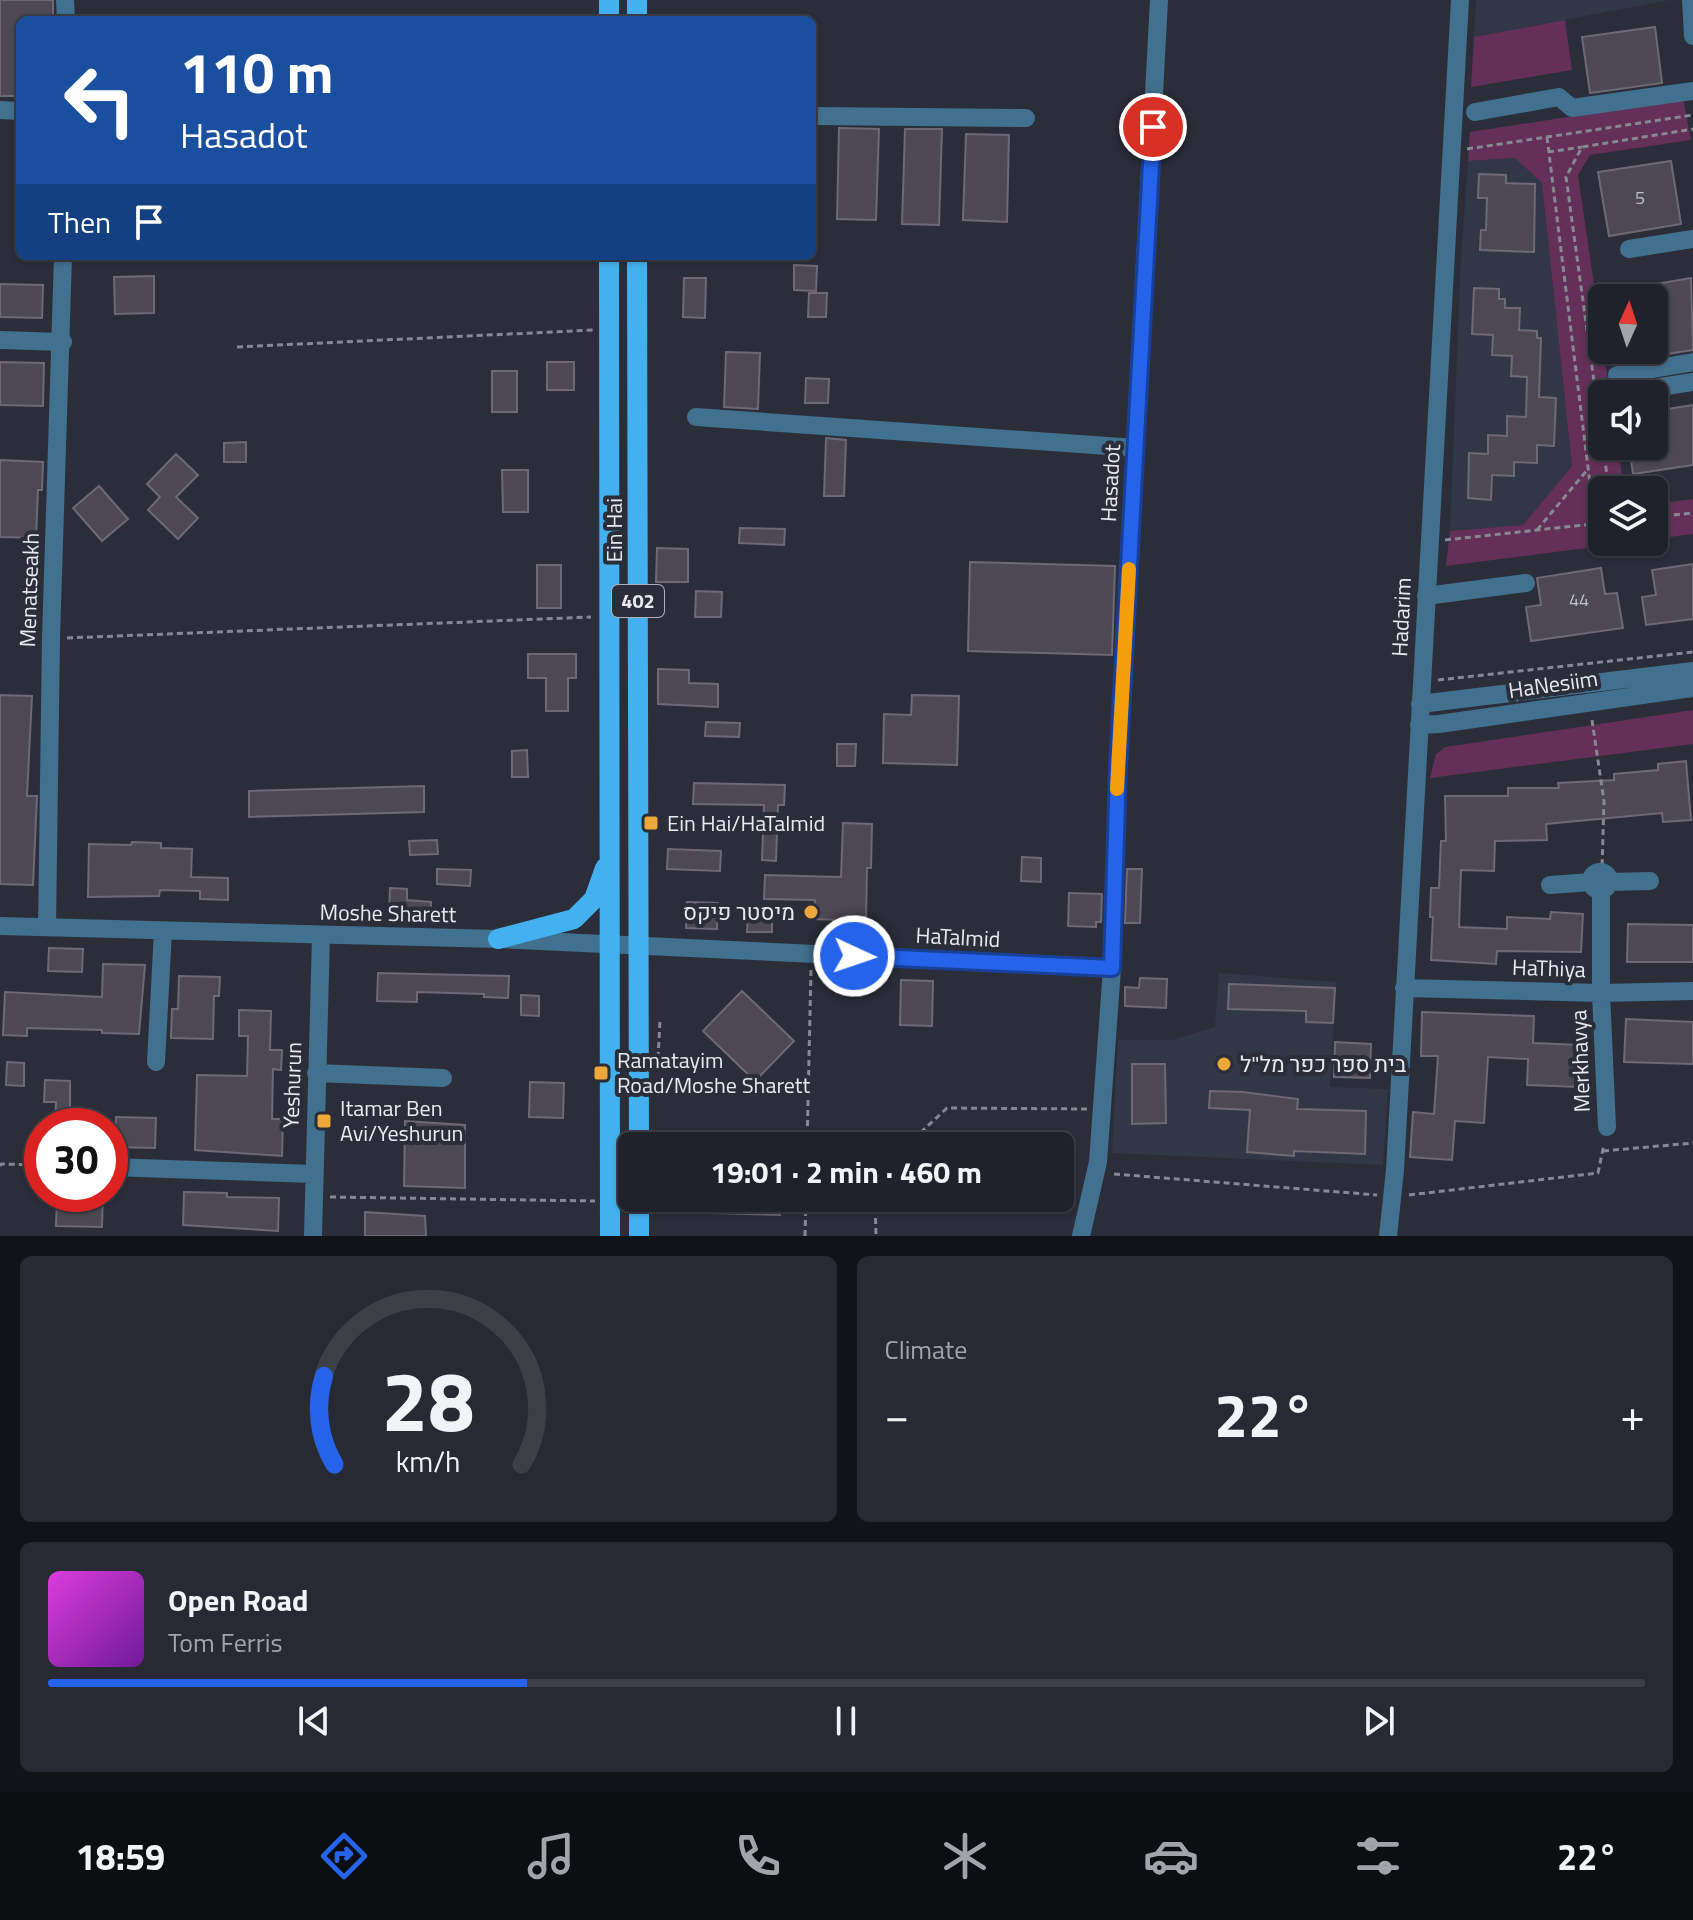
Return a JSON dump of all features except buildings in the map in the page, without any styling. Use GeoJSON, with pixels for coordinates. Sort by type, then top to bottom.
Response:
{"type":"FeatureCollection","features":[{"type":"Feature","properties":{"kind":"main road","name":"Ein Hai"},"geometry":{"type":"LineString","coordinates":[[609,260],[611,946]]}},
{"type":"Feature","properties":{"kind":"main road","name":"Ein Hai"},"geometry":{"type":"LineString","coordinates":[[637,260],[639,947]]}},
{"type":"Feature","properties":{"kind":"main road"},"geometry":{"type":"LineString","coordinates":[[498,939],[574,919],[594,899],[610,853]]}},
{"type":"Feature","properties":{"kind":"main road","name":"402"},"geometry":{"type":"LineString","coordinates":[[610,1236],[611,946]]}},
{"type":"Feature","properties":{"kind":"main road","name":"402"},"geometry":{"type":"LineString","coordinates":[[639,947],[639,1132]]}},
{"type":"Feature","properties":{"kind":"main road"},"geometry":{"type":"LineString","coordinates":[[639,1212],[639,1236]]}},
{"type":"Feature","properties":{"kind":"street","name":"Hasadot"},"geometry":{"type":"LineString","coordinates":[[1081,1236],[1098,1162],[1112,968],[1118,767],[1159,0]]}},
{"type":"Feature","properties":{"kind":"street","name":"Hadarim"},"geometry":{"type":"LineString","coordinates":[[1388,1236],[1393,1196],[1460,0]]}},
{"type":"Feature","properties":{"kind":"street"},"geometry":{"type":"LineString","coordinates":[[1691,0],[1693,36]]}},
{"type":"Feature","properties":{"kind":"street"},"geometry":{"type":"LineString","coordinates":[[1475,112],[1559,97],[1572,108],[1693,91]]}},
{"type":"Feature","properties":{"kind":"street"},"geometry":{"type":"LineString","coordinates":[[816,116],[1026,118]]}},
{"type":"Feature","properties":{"kind":"street"},"geometry":{"type":"LineString","coordinates":[[1629,249],[1693,239]]}},
{"type":"Feature","properties":{"kind":"street","name":"Menatseakh"},"geometry":{"type":"LineString","coordinates":[[47,927],[51,638],[63,342],[63,260]]}},
{"type":"Feature","properties":{"kind":"street"},"geometry":{"type":"LineString","coordinates":[[0,340],[63,342]]}},
{"type":"Feature","properties":{"kind":"street"},"geometry":{"type":"LineString","coordinates":[[1632,380],[1693,362]]}},
{"type":"Feature","properties":{"kind":"street"},"geometry":{"type":"LineString","coordinates":[[1668,383],[1693,382]]}},
{"type":"Feature","properties":{"kind":"street"},"geometry":{"type":"LineString","coordinates":[[696,417],[1136,448]]}},
{"type":"Feature","properties":{"kind":"street"},"geometry":{"type":"LineString","coordinates":[[1426,596],[1526,583]]}},
{"type":"Feature","properties":{"kind":"street","name":"HaNesiim"},"geometry":{"type":"LineString","coordinates":[[1420,704],[1693,671]]}},
{"type":"Feature","properties":{"kind":"street","name":"HaNesiim"},"geometry":{"type":"LineString","coordinates":[[1419,725],[1693,688]]}},
{"type":"Feature","properties":{"kind":"street"},"geometry":{"type":"LineString","coordinates":[[1550,885],[1650,881]]}},
{"type":"Feature","properties":{"kind":"street","name":"Merkhavya"},"geometry":{"type":"LineString","coordinates":[[1601,882],[1601,993],[1607,1127]]}},
{"type":"Feature","properties":{"kind":"street","name":"Moshe Sharett"},"geometry":{"type":"LineString","coordinates":[[0,926],[498,939],[611,946]]}},
{"type":"Feature","properties":{"kind":"street"},"geometry":{"type":"LineString","coordinates":[[156,1062],[163,931]]}},
{"type":"Feature","properties":{"kind":"street","name":"Yeshurun"},"geometry":{"type":"LineString","coordinates":[[313,1236],[321,936]]}},
{"type":"Feature","properties":{"kind":"street","name":"HaTalmid"},"geometry":{"type":"LineString","coordinates":[[611,946],[1112,968]]}},
{"type":"Feature","properties":{"kind":"street","name":"HaThiya"},"geometry":{"type":"LineString","coordinates":[[1404,988],[1601,993],[1693,991]]}},
{"type":"Feature","properties":{"kind":"street"},"geometry":{"type":"LineString","coordinates":[[316,1073],[443,1078]]}},
{"type":"Feature","properties":{"kind":"street"},"geometry":{"type":"LineString","coordinates":[[128,1168],[313,1174]]}},
{"type":"Feature","properties":{"kind":"path"},"geometry":{"type":"LineString","coordinates":[[1451,151],[1693,115]]}},
{"type":"Feature","properties":{"kind":"path"},"geometry":{"type":"LineString","coordinates":[[1548,152],[1693,129]]}},
{"type":"Feature","properties":{"kind":"path"},"geometry":{"type":"LineString","coordinates":[[1547,137],[1589,476]]}},
{"type":"Feature","properties":{"kind":"path"},"geometry":{"type":"LineString","coordinates":[[1582,147],[1566,177],[1594,380]]}},
{"type":"Feature","properties":{"kind":"path"},"geometry":{"type":"LineString","coordinates":[[237,347],[609,329]]}},
{"type":"Feature","properties":{"kind":"path"},"geometry":{"type":"LineString","coordinates":[[1537,530],[1588,469]]}},
{"type":"Feature","properties":{"kind":"path"},"geometry":{"type":"LineString","coordinates":[[1668,516],[1693,513]]}},
{"type":"Feature","properties":{"kind":"path"},"geometry":{"type":"LineString","coordinates":[[1429,542],[1588,525]]}},
{"type":"Feature","properties":{"kind":"path"},"geometry":{"type":"LineString","coordinates":[[51,638],[610,616]]}},
{"type":"Feature","properties":{"kind":"path"},"geometry":{"type":"LineString","coordinates":[[1421,682],[1693,652]]}},
{"type":"Feature","properties":{"kind":"path"},"geometry":{"type":"LineString","coordinates":[[1592,720],[1604,801],[1601,882]]}},
{"type":"Feature","properties":{"kind":"path"},"geometry":{"type":"LineString","coordinates":[[807,1132],[812,954]]}},
{"type":"Feature","properties":{"kind":"path"},"geometry":{"type":"LineString","coordinates":[[921,1132],[947,1108],[1101,1110]]}},
{"type":"Feature","properties":{"kind":"path"},"geometry":{"type":"LineString","coordinates":[[1094,1173],[1393,1196],[1598,1173],[1607,1127]]}},
{"type":"Feature","properties":{"kind":"path"},"geometry":{"type":"LineString","coordinates":[[1603,1151],[1693,1143]]}},
{"type":"Feature","properties":{"kind":"path"},"geometry":{"type":"LineString","coordinates":[[0,1166],[24,1165]]}},
{"type":"Feature","properties":{"kind":"path"},"geometry":{"type":"LineString","coordinates":[[313,1196],[610,1201]]}},
{"type":"Feature","properties":{"kind":"path"},"geometry":{"type":"LineString","coordinates":[[805,1236],[806,1212]]}},
{"type":"Feature","properties":{"kind":"path"},"geometry":{"type":"LineString","coordinates":[[875,1212],[876,1236]]}},
{"type":"Feature","properties":{"kind":"shaded area"},"geometry":{"type":"Polygon","coordinates":[[[1476,0],[1670,0],[1474,37],[1476,0]]]}},
{"type":"Feature","properties":{"kind":"shaded area"},"geometry":{"type":"Polygon","coordinates":[[[1565,20],[1572,70],[1471,87],[1474,37],[1565,20]]]}},
{"type":"Feature","properties":{"kind":"shaded area"},"geometry":{"type":"Polygon","coordinates":[[[1683,99],[1691,140],[1590,155],[1578,175],[1594,284],[1588,284],[1588,364],[1606,364],[1608,380],[1588,380],[1588,460],[1620,460],[1622,476],[1588,476],[1588,548],[1446,566],[1450,531],[1523,525],[1572,466],[1542,183],[1515,158],[1468,161],[1470,132],[1683,99]]]}},
{"type":"Feature","properties":{"kind":"shaded area"},"geometry":{"type":"Polygon","coordinates":[[[1515,158],[1542,182],[1572,466],[1524,525],[1450,531],[1468,161],[1515,158]]]}},
{"type":"Feature","properties":{"kind":"shaded area"},"geometry":{"type":"Polygon","coordinates":[[[1693,499],[1693,534],[1668,537],[1668,502],[1693,499]]]}},
{"type":"Feature","properties":{"kind":"shaded area"},"geometry":{"type":"Polygon","coordinates":[[[1693,710],[1693,744],[1430,778],[1436,754],[1445,747],[1693,710]]]}},
{"type":"Feature","properties":{"kind":"shaded area","name":"בית ספר כפר מל\"ל"},"geometry":{"type":"Polygon","coordinates":[[[1219,973],[1336,982],[1330,1087],[1388,1089],[1383,1165],[1112,1153],[1118,1040],[1173,1040],[1215,1027],[1219,973]]]}},
{"type":"Feature","properties":{"kind":"slow traffic"},"geometry":{"type":"LineString","coordinates":[[1117,789],[1129,569]]}},
{"type":"Feature","properties":{"kind":"place","name":"Ein Hai/HaTalmid"},"geometry":{"type":"Point","coordinates":[651,823]}},
{"type":"Feature","properties":{"kind":"place","name":"מיסטר פיקס"},"geometry":{"type":"Point","coordinates":[811,912]}},
{"type":"Feature","properties":{"kind":"place","name":"בית ספר כפר מל\"ל"},"geometry":{"type":"Point","coordinates":[1224,1064]}},
{"type":"Feature","properties":{"kind":"place","name":"Ramatayim Road/Moshe Sharett"},"geometry":{"type":"Point","coordinates":[601,1073]}},
{"type":"Feature","properties":{"kind":"place","name":"Itamar Ben Avi/Yeshurun"},"geometry":{"type":"Point","coordinates":[324,1121]}},
{"type":"Feature","properties":{"kind":"route"},"geometry":{"type":"LineString","coordinates":[[854,956],[1112,968],[1118,767],[1153,127]]}}]}
